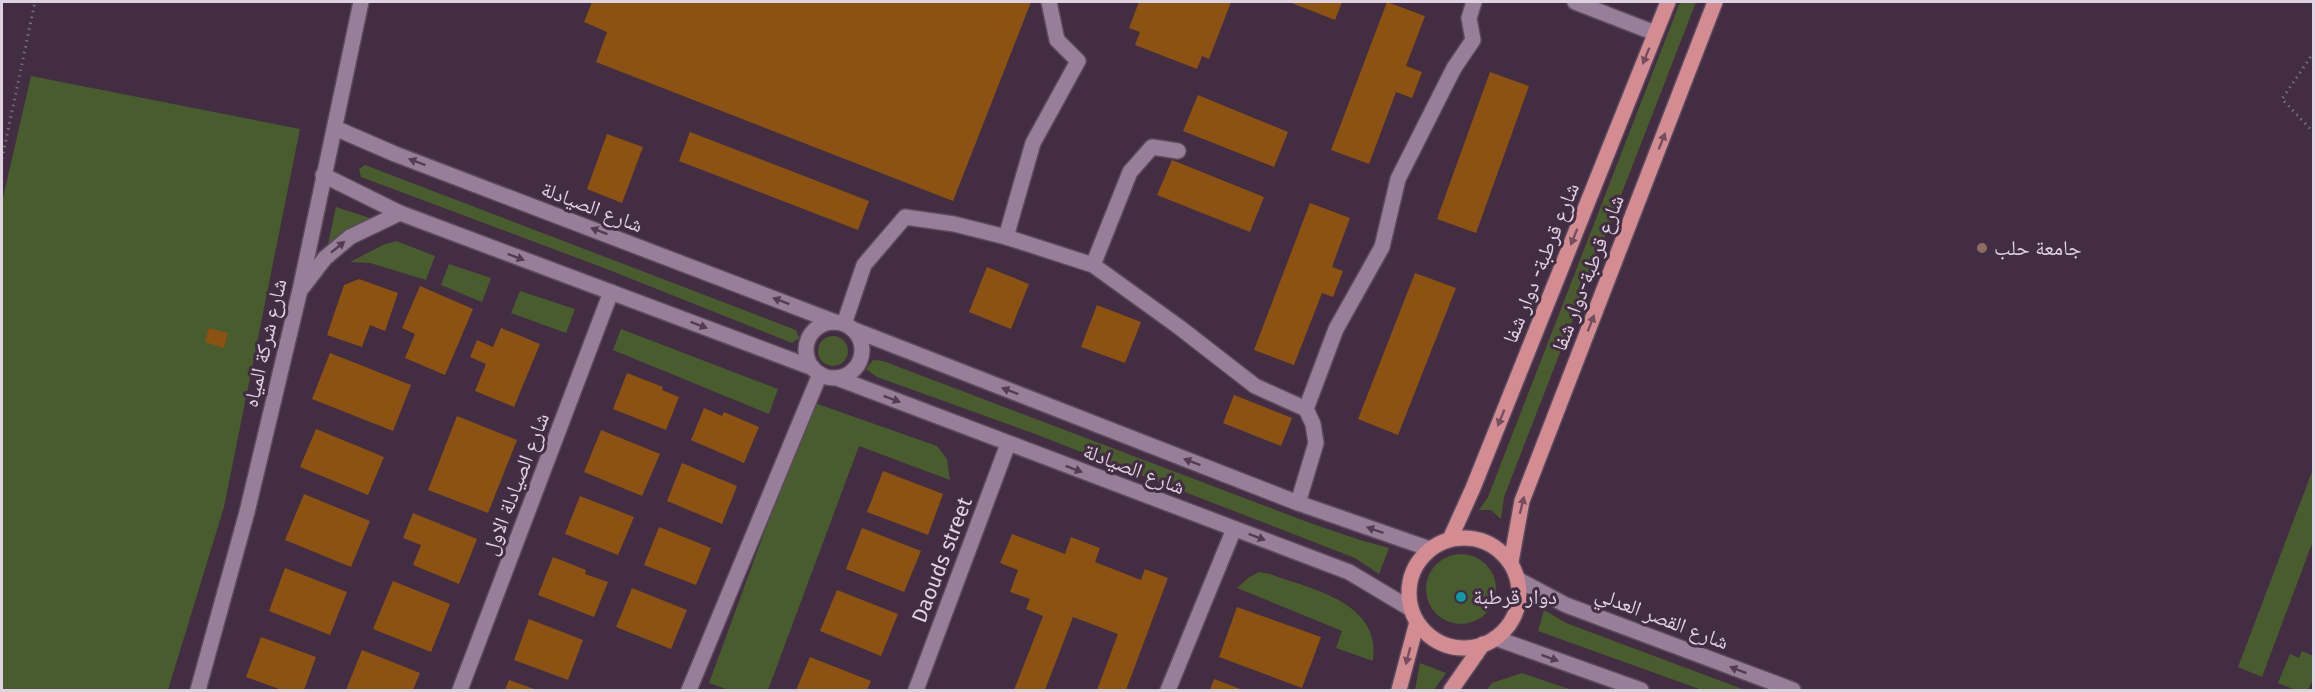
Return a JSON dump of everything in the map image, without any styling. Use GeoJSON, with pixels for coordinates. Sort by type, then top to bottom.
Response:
{"type":"FeatureCollection","features":[{"type":"Feature","properties":{"kind":"main road","name":"شارع قرطبة- دوار شفا"},"geometry":{"type":"LineString","coordinates":[[1450,539],[1473,488],[1668,2]]}},
{"type":"Feature","properties":{"kind":"main road","name":"شارع قرطبة-دوار شفا"},"geometry":{"type":"LineString","coordinates":[[1511,562],[1522,501],[1716,2]]}},
{"type":"Feature","properties":{"kind":"main road"},"geometry":{"type":"LineString","coordinates":[[1399,690],[1414,616],[1409,587],[1415,566],[1430,549],[1450,539],[1467,537],[1484,540],[1499,549],[1511,562],[1519,580],[1520,597],[1516,613],[1508,627],[1489,641],[1451,690]]}},
{"type":"Feature","properties":{"kind":"main road"},"geometry":{"type":"LineString","coordinates":[[1414,616],[1429,636],[1446,645],[1465,648],[1489,641]]}},
{"type":"Feature","properties":{"kind":"street","name":"شارع شركة المياه"},"geometry":{"type":"LineString","coordinates":[[198,690],[247,512],[300,290],[361,2]]}},
{"type":"Feature","properties":{"kind":"street"},"geometry":{"type":"LineString","coordinates":[[1006,237],[1033,142],[1078,61],[1057,40],[1049,2]]}},
{"type":"Feature","properties":{"kind":"street"},"geometry":{"type":"LineString","coordinates":[[1306,409],[1336,328],[1382,247],[1398,179],[1454,68],[1473,40],[1469,18],[1474,2]]}},
{"type":"Feature","properties":{"kind":"street"},"geometry":{"type":"LineString","coordinates":[[1575,2],[1655,33]]}},
{"type":"Feature","properties":{"kind":"street","name":"شارع الصيادلة"},"geometry":{"type":"LineString","coordinates":[[335,128],[395,154],[844,325],[1298,503],[1430,549]]}},
{"type":"Feature","properties":{"kind":"street"},"geometry":{"type":"LineString","coordinates":[[1093,265],[1130,172],[1152,147],[1178,151]]}},
{"type":"Feature","properties":{"kind":"street"},"geometry":{"type":"LineString","coordinates":[[323,175],[400,213],[816,371],[837,378],[846,375],[859,363],[862,345],[844,325],[826,323],[811,334],[806,351],[816,371],[689,690]]}},
{"type":"Feature","properties":{"kind":"street"},"geometry":{"type":"LineString","coordinates":[[300,290],[325,258],[350,237],[400,213]]}},
{"type":"Feature","properties":{"kind":"street"},"geometry":{"type":"LineString","coordinates":[[844,325],[864,265],[905,217],[954,224],[1006,237],[1093,265],[1255,386],[1306,409],[1313,424],[1316,443],[1298,503]]}},
{"type":"Feature","properties":{"kind":"street","name":"شارع الصيادلة الاول"},"geometry":{"type":"LineString","coordinates":[[460,690],[611,292]]}},
{"type":"Feature","properties":{"kind":"street","name":"شارع الصيادلة"},"geometry":{"type":"LineString","coordinates":[[837,378],[1349,572],[1414,616]]}},
{"type":"Feature","properties":{"kind":"street","name":"Daouds street"},"geometry":{"type":"LineString","coordinates":[[916,690],[1008,444]]}},
{"type":"Feature","properties":{"kind":"street"},"geometry":{"type":"LineString","coordinates":[[1168,690],[1234,529]]}},
{"type":"Feature","properties":{"kind":"street","name":"شارع القصر العدلي"},"geometry":{"type":"LineString","coordinates":[[1519,580],[1566,605],[1793,690]]}},
{"type":"Feature","properties":{"kind":"street"},"geometry":{"type":"LineString","coordinates":[[1489,641],[1641,690]]}},
{"type":"Feature","properties":{"kind":"path"},"geometry":{"type":"LineString","coordinates":[[2,159],[35,2]]}},
{"type":"Feature","properties":{"kind":"path"},"geometry":{"type":"LineString","coordinates":[[2313,52],[2282,99],[2313,133]]}},
{"type":"Feature","properties":{"kind":"green space"},"geometry":{"type":"Polygon","coordinates":[[[1680,2],[1696,2],[1504,497],[1501,519],[1491,510],[1479,510],[1488,497],[1680,2]]]}},
{"type":"Feature","properties":{"kind":"green space"},"geometry":{"type":"Polygon","coordinates":[[[31,76],[300,129],[224,507],[168,690],[2,690],[2,202],[31,76]]]}},
{"type":"Feature","properties":{"kind":"green space"},"geometry":{"type":"Polygon","coordinates":[[[365,165],[796,330],[799,338],[792,343],[604,268],[361,177],[359,169],[365,165]]]}},
{"type":"Feature","properties":{"kind":"green space"},"geometry":{"type":"Polygon","coordinates":[[[336,207],[370,218],[328,244],[336,207]]]}},
{"type":"Feature","properties":{"kind":"green space"},"geometry":{"type":"Polygon","coordinates":[[[396,241],[435,256],[426,280],[370,263],[350,262],[383,245],[396,241]]]}},
{"type":"Feature","properties":{"kind":"green space"},"geometry":{"type":"Polygon","coordinates":[[[449,264],[491,278],[482,302],[441,285],[449,264]]]}},
{"type":"Feature","properties":{"kind":"green space"},"geometry":{"type":"Polygon","coordinates":[[[520,291],[575,309],[566,333],[511,313],[520,291]]]}},
{"type":"Feature","properties":{"kind":"green space"},"geometry":{"type":"Polygon","coordinates":[[[621,329],[778,389],[769,414],[613,350],[621,329]]]}},
{"type":"Feature","properties":{"kind":"green space"},"geometry":{"type":"Polygon","coordinates":[[[833,336],[839,337],[847,345],[847,357],[839,365],[833,366],[827,365],[819,357],[818,351],[819,345],[827,337],[833,336]]]}},
{"type":"Feature","properties":{"kind":"green space"},"geometry":{"type":"Polygon","coordinates":[[[873,360],[883,361],[1310,523],[1389,548],[1379,574],[1355,558],[1035,434],[877,377],[866,369],[873,360]]]}},
{"type":"Feature","properties":{"kind":"green space"},"geometry":{"type":"Polygon","coordinates":[[[812,402],[937,446],[947,459],[950,480],[859,446],[768,690],[729,690],[709,683],[812,402]]]}},
{"type":"Feature","properties":{"kind":"green space"},"geometry":{"type":"Polygon","coordinates":[[[2313,469],[2313,541],[2262,677],[2238,667],[2313,469]]]}},
{"type":"Feature","properties":{"kind":"green space"},"geometry":{"type":"Polygon","coordinates":[[[1454,554],[1468,554],[1481,560],[1490,569],[1496,582],[1494,602],[1486,614],[1468,624],[1454,624],[1441,618],[1432,609],[1426,596],[1426,582],[1432,569],[1441,560],[1454,554]]]}},
{"type":"Feature","properties":{"kind":"green space"},"geometry":{"type":"Polygon","coordinates":[[[1259,572],[1316,590],[1347,605],[1359,615],[1368,628],[1373,643],[1373,661],[1336,648],[1342,631],[1237,588],[1259,572]]]}},
{"type":"Feature","properties":{"kind":"green space"},"geometry":{"type":"Polygon","coordinates":[[[1544,610],[1566,623],[1745,690],[1702,690],[1538,631],[1544,610]]]}},
{"type":"Feature","properties":{"kind":"green space"},"geometry":{"type":"Polygon","coordinates":[[[2302,651],[2313,656],[2313,680],[2308,690],[2295,690],[2278,683],[2290,654],[2299,658],[2302,651]]]}},
{"type":"Feature","properties":{"kind":"green space"},"geometry":{"type":"Polygon","coordinates":[[[1420,663],[1446,673],[1434,690],[1415,690],[1420,663]]]}},
{"type":"Feature","properties":{"kind":"green space"},"geometry":{"type":"Polygon","coordinates":[[[1522,673],[1572,690],[1486,690],[1492,683],[1522,673]]]}},
{"type":"Feature","properties":{"kind":"building"},"geometry":{"type":"Polygon","coordinates":[[[592,2],[1031,2],[953,201],[596,62],[607,32],[584,22],[592,2]]]}},
{"type":"Feature","properties":{"kind":"building"},"geometry":{"type":"Polygon","coordinates":[[[1139,2],[1231,2],[1209,59],[1202,56],[1197,69],[1135,45],[1140,32],[1129,28],[1139,2]]]}},
{"type":"Feature","properties":{"kind":"building"},"geometry":{"type":"Polygon","coordinates":[[[1289,2],[1342,2],[1335,20],[1289,2]]]}},
{"type":"Feature","properties":{"kind":"building"},"geometry":{"type":"Polygon","coordinates":[[[1387,2],[1425,16],[1406,66],[1422,72],[1412,98],[1396,92],[1369,164],[1331,150],[1387,2]]]}},
{"type":"Feature","properties":{"kind":"building"},"geometry":{"type":"Polygon","coordinates":[[[1490,72],[1529,86],[1476,233],[1437,219],[1490,72]]]}},
{"type":"Feature","properties":{"kind":"building"},"geometry":{"type":"Polygon","coordinates":[[[1198,95],[1288,132],[1274,167],[1183,131],[1198,95]]]}},
{"type":"Feature","properties":{"kind":"building"},"geometry":{"type":"Polygon","coordinates":[[[690,132],[869,201],[858,230],[679,161],[690,132]]]}},
{"type":"Feature","properties":{"kind":"building"},"geometry":{"type":"Polygon","coordinates":[[[607,134],[643,147],[622,203],[587,189],[607,134]]]}},
{"type":"Feature","properties":{"kind":"building"},"geometry":{"type":"Polygon","coordinates":[[[1172,160],[1264,197],[1250,232],[1157,195],[1172,160]]]}},
{"type":"Feature","properties":{"kind":"building"},"geometry":{"type":"Polygon","coordinates":[[[1310,203],[1350,218],[1332,267],[1343,271],[1333,297],[1322,293],[1294,365],[1254,350],[1310,203]]]}},
{"type":"Feature","properties":{"kind":"building"},"geometry":{"type":"Polygon","coordinates":[[[987,267],[1029,284],[1011,329],[969,312],[987,267]]]}},
{"type":"Feature","properties":{"kind":"building"},"geometry":{"type":"Polygon","coordinates":[[[1415,273],[1456,288],[1398,435],[1358,419],[1415,273]]]}},
{"type":"Feature","properties":{"kind":"building"},"geometry":{"type":"Polygon","coordinates":[[[359,279],[398,293],[385,331],[370,325],[362,347],[327,335],[344,285],[359,279]]]}},
{"type":"Feature","properties":{"kind":"building"},"geometry":{"type":"Polygon","coordinates":[[[420,286],[473,309],[445,375],[405,358],[415,334],[402,328],[420,286]]]}},
{"type":"Feature","properties":{"kind":"building"},"geometry":{"type":"Polygon","coordinates":[[[1097,305],[1141,322],[1125,363],[1081,347],[1097,305]]]}},
{"type":"Feature","properties":{"kind":"building"},"geometry":{"type":"Polygon","coordinates":[[[209,328],[228,333],[224,348],[205,342],[209,328]]]}},
{"type":"Feature","properties":{"kind":"building"},"geometry":{"type":"Polygon","coordinates":[[[501,328],[540,344],[514,407],[475,391],[486,364],[470,357],[477,340],[493,347],[501,328]]]}},
{"type":"Feature","properties":{"kind":"building"},"geometry":{"type":"Polygon","coordinates":[[[330,353],[411,385],[393,431],[312,399],[330,353]]]}},
{"type":"Feature","properties":{"kind":"building"},"geometry":{"type":"Polygon","coordinates":[[[627,373],[663,387],[662,390],[679,397],[666,430],[613,409],[627,373]]]}},
{"type":"Feature","properties":{"kind":"building"},"geometry":{"type":"Polygon","coordinates":[[[1234,395],[1292,418],[1281,446],[1223,423],[1234,395]]]}},
{"type":"Feature","properties":{"kind":"building"},"geometry":{"type":"Polygon","coordinates":[[[704,408],[722,416],[724,412],[759,427],[744,463],[691,440],[704,408]]]}},
{"type":"Feature","properties":{"kind":"building"},"geometry":{"type":"Polygon","coordinates":[[[457,416],[517,440],[488,513],[428,490],[457,416]]]}},
{"type":"Feature","properties":{"kind":"building"},"geometry":{"type":"Polygon","coordinates":[[[316,429],[384,457],[368,495],[300,467],[316,429]]]}},
{"type":"Feature","properties":{"kind":"building"},"geometry":{"type":"Polygon","coordinates":[[[601,430],[660,454],[642,496],[584,472],[601,430]]]}},
{"type":"Feature","properties":{"kind":"building"},"geometry":{"type":"Polygon","coordinates":[[[682,463],[737,486],[722,524],[667,501],[682,463]]]}},
{"type":"Feature","properties":{"kind":"building"},"geometry":{"type":"Polygon","coordinates":[[[883,471],[943,494],[928,535],[867,512],[883,471]]]}},
{"type":"Feature","properties":{"kind":"building"},"geometry":{"type":"Polygon","coordinates":[[[304,494],[370,521],[351,567],[285,540],[304,494]]]}},
{"type":"Feature","properties":{"kind":"building"},"geometry":{"type":"Polygon","coordinates":[[[580,496],[634,517],[618,555],[565,534],[580,496]]]}},
{"type":"Feature","properties":{"kind":"building"},"geometry":{"type":"Polygon","coordinates":[[[413,513],[477,539],[459,584],[413,565],[421,545],[403,538],[413,513]]]}},
{"type":"Feature","properties":{"kind":"building"},"geometry":{"type":"Polygon","coordinates":[[[659,527],[711,548],[696,585],[644,565],[659,527]]]}},
{"type":"Feature","properties":{"kind":"building"},"geometry":{"type":"Polygon","coordinates":[[[862,528],[921,551],[904,592],[846,569],[862,528]]]}},
{"type":"Feature","properties":{"kind":"building"},"geometry":{"type":"Polygon","coordinates":[[[1012,534],[1065,554],[1071,537],[1100,548],[1095,562],[1141,580],[1145,569],[1168,578],[1126,690],[1097,690],[1118,634],[1073,617],[1045,690],[1014,690],[1043,616],[1026,609],[1030,599],[1010,592],[1018,570],[1000,563],[1012,534]]]}},
{"type":"Feature","properties":{"kind":"building"},"geometry":{"type":"Polygon","coordinates":[[[553,557],[586,570],[585,574],[608,582],[594,617],[538,595],[553,557]]]}},
{"type":"Feature","properties":{"kind":"building"},"geometry":{"type":"Polygon","coordinates":[[[285,568],[347,592],[330,635],[269,611],[285,568]]]}},
{"type":"Feature","properties":{"kind":"building"},"geometry":{"type":"Polygon","coordinates":[[[393,581],[450,604],[431,652],[373,629],[393,581]]]}},
{"type":"Feature","properties":{"kind":"building"},"geometry":{"type":"Polygon","coordinates":[[[632,588],[687,610],[671,649],[616,627],[632,588]]]}},
{"type":"Feature","properties":{"kind":"building"},"geometry":{"type":"Polygon","coordinates":[[[837,590],[898,614],[881,656],[820,631],[837,590]]]}},
{"type":"Feature","properties":{"kind":"building"},"geometry":{"type":"Polygon","coordinates":[[[1237,607],[1321,637],[1302,688],[1219,657],[1237,607]]]}},
{"type":"Feature","properties":{"kind":"building"},"geometry":{"type":"Polygon","coordinates":[[[529,619],[583,640],[568,680],[514,660],[529,619]]]}},
{"type":"Feature","properties":{"kind":"building"},"geometry":{"type":"Polygon","coordinates":[[[261,637],[316,657],[304,690],[282,690],[246,677],[261,637]]]}},
{"type":"Feature","properties":{"kind":"building"},"geometry":{"type":"Polygon","coordinates":[[[362,650],[420,673],[413,690],[346,690],[362,650]]]}},
{"type":"Feature","properties":{"kind":"building"},"geometry":{"type":"Polygon","coordinates":[[[810,657],[871,681],[867,690],[796,690],[810,657]]]}},
{"type":"Feature","properties":{"kind":"building"},"geometry":{"type":"Polygon","coordinates":[[[1214,679],[1243,690],[1210,690],[1214,679]]]}},
{"type":"Feature","properties":{"kind":"building"},"geometry":{"type":"Polygon","coordinates":[[[509,680],[537,690],[505,690],[509,680]]]}},
{"type":"Feature","properties":{"kind":"place","name":"جامعة حلب"},"geometry":{"type":"Point","coordinates":[1982,248]}},
{"type":"Feature","properties":{"kind":"place","name":"دوار قرطبة"},"geometry":{"type":"Point","coordinates":[1461,597]}}]}
